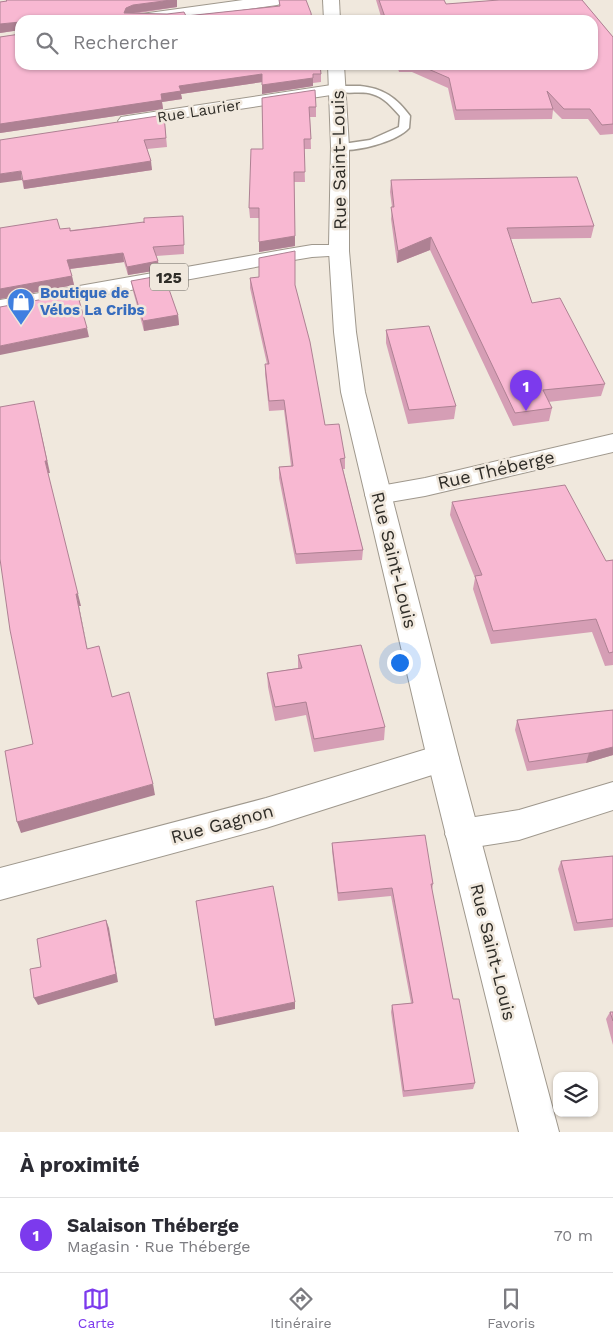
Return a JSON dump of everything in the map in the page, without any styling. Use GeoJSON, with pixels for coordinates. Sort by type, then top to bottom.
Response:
{"type":"FeatureCollection","features":[{"type":"Feature","properties":{"kind":"main road"},"geometry":{"type":"LineString","coordinates":[[170,15],[277,0]]}},
{"type":"Feature","properties":{"kind":"main road"},"geometry":{"type":"LineString","coordinates":[[331,0],[332,15]]}},
{"type":"Feature","properties":{"kind":"main road","name":"Rue Saint-Louis"},"geometry":{"type":"LineString","coordinates":[[336,70],[340,147],[339,251],[350,371],[378,495],[443,758],[539,1132]]}},
{"type":"Feature","properties":{"kind":"main road","name":"Rue Laurier"},"geometry":{"type":"LineString","coordinates":[[114,124],[338,90]]}},
{"type":"Feature","properties":{"kind":"main road","name":"125"},"geometry":{"type":"LineString","coordinates":[[0,307],[312,251],[339,251]]}},
{"type":"Feature","properties":{"kind":"main road","name":"Rue Théberge"},"geometry":{"type":"LineString","coordinates":[[378,495],[425,487],[613,443]]}},
{"type":"Feature","properties":{"kind":"main road","name":"Rue Gagnon"},"geometry":{"type":"LineString","coordinates":[[0,884],[266,813],[443,758]]}},
{"type":"Feature","properties":{"kind":"main road"},"geometry":{"type":"LineString","coordinates":[[462,834],[520,825],[613,796]]}},
{"type":"Feature","properties":{"kind":"lane"},"geometry":{"type":"LineString","coordinates":[[338,90],[372,89],[394,102],[405,116],[404,128],[385,140],[356,147],[340,147]]}},
{"type":"Feature","properties":{"kind":"building"},"geometry":{"type":"Polygon","coordinates":[[[171,0],[133,5],[126,8],[124,13],[167,14],[184,12],[186,15],[15,15],[15,22],[0,24],[0,2],[171,0]]]}},
{"type":"Feature","properties":{"kind":"building"},"geometry":{"type":"Polygon","coordinates":[[[279,0],[306,0],[311,15],[195,15],[280,6],[279,0]]]}},
{"type":"Feature","properties":{"kind":"building"},"geometry":{"type":"Polygon","coordinates":[[[379,0],[444,0],[446,4],[499,0],[582,0],[595,15],[384,15],[379,0]]]}},
{"type":"Feature","properties":{"kind":"building"},"geometry":{"type":"Polygon","coordinates":[[[598,19],[613,37],[613,124],[602,125],[590,109],[564,109],[547,91],[553,109],[456,110],[449,78],[431,70],[598,70],[598,19]]]}},
{"type":"Feature","properties":{"kind":"building"},"geometry":{"type":"Polygon","coordinates":[[[15,35],[15,70],[321,70],[321,74],[313,74],[313,78],[262,85],[262,74],[179,86],[181,91],[161,94],[162,100],[0,124],[0,37],[15,35]]]}},
{"type":"Feature","properties":{"kind":"building"},"geometry":{"type":"Polygon","coordinates":[[[315,90],[316,107],[309,107],[311,139],[304,139],[305,172],[294,172],[295,236],[259,242],[259,208],[249,208],[251,149],[263,149],[262,98],[315,90]]]}},
{"type":"Feature","properties":{"kind":"building"},"geometry":{"type":"Polygon","coordinates":[[[164,115],[166,138],[144,140],[151,161],[23,181],[21,171],[0,174],[0,140],[164,115]]]}},
{"type":"Feature","properties":{"kind":"building"},"geometry":{"type":"Polygon","coordinates":[[[577,177],[594,226],[507,228],[532,303],[560,298],[605,384],[543,390],[552,408],[515,413],[431,237],[398,251],[391,207],[394,207],[391,180],[577,177]]]}},
{"type":"Feature","properties":{"kind":"building"},"geometry":{"type":"Polygon","coordinates":[[[183,216],[184,245],[153,247],[158,261],[127,267],[123,253],[67,260],[72,276],[0,289],[0,228],[57,219],[60,229],[70,228],[70,231],[144,222],[144,218],[183,216]]]}},
{"type":"Feature","properties":{"kind":"building"},"geometry":{"type":"Polygon","coordinates":[[[295,251],[295,285],[310,342],[325,425],[339,424],[345,458],[340,459],[363,550],[296,554],[279,467],[293,466],[284,400],[269,401],[265,364],[269,364],[250,278],[259,277],[259,258],[295,251]]]}},
{"type":"Feature","properties":{"kind":"building"},"geometry":{"type":"Polygon","coordinates":[[[164,275],[178,315],[143,321],[131,281],[164,275]]]}},
{"type":"Feature","properties":{"kind":"building"},"geometry":{"type":"Polygon","coordinates":[[[77,293],[87,328],[0,346],[0,307],[77,293]]]}},
{"type":"Feature","properties":{"kind":"building"},"geometry":{"type":"Polygon","coordinates":[[[429,326],[456,406],[409,410],[386,330],[429,326]]]}},
{"type":"Feature","properties":{"kind":"building"},"geometry":{"type":"Polygon","coordinates":[[[34,401],[47,461],[45,461],[78,594],[76,594],[87,649],[99,646],[112,697],[129,692],[153,784],[17,822],[5,751],[33,744],[10,630],[0,559],[0,407],[34,401]]]}},
{"type":"Feature","properties":{"kind":"building"},"geometry":{"type":"Polygon","coordinates":[[[565,485],[606,561],[613,560],[613,652],[609,653],[596,619],[493,631],[475,576],[482,575],[452,502],[565,485]]]}},
{"type":"Feature","properties":{"kind":"building"},"geometry":{"type":"Polygon","coordinates":[[[361,645],[385,727],[314,739],[306,702],[275,707],[267,673],[302,668],[298,655],[361,645]]]}},
{"type":"Feature","properties":{"kind":"building"},"geometry":{"type":"Polygon","coordinates":[[[613,710],[613,747],[589,753],[529,762],[517,720],[613,710]]]}},
{"type":"Feature","properties":{"kind":"building"},"geometry":{"type":"Polygon","coordinates":[[[425,835],[433,884],[431,884],[453,999],[459,999],[475,1083],[404,1091],[392,1005],[413,1003],[392,888],[338,893],[332,843],[425,835]]]}},
{"type":"Feature","properties":{"kind":"building"},"geometry":{"type":"Polygon","coordinates":[[[613,856],[613,919],[577,923],[561,861],[613,856]]]}},
{"type":"Feature","properties":{"kind":"building"},"geometry":{"type":"Polygon","coordinates":[[[273,886],[295,1002],[214,1019],[196,901],[273,886]]]}},
{"type":"Feature","properties":{"kind":"building"},"geometry":{"type":"Polygon","coordinates":[[[106,920],[116,974],[34,998],[30,969],[41,967],[37,939],[106,920]]]}},
{"type":"Feature","properties":{"kind":"place","name":"Boutique de Vélos La Cribs"},"geometry":{"type":"Point","coordinates":[21,326]}},
{"type":"Feature","properties":{"kind":"place","name":"Salaison Théberge"},"geometry":{"type":"Point","coordinates":[526,411]}}]}
